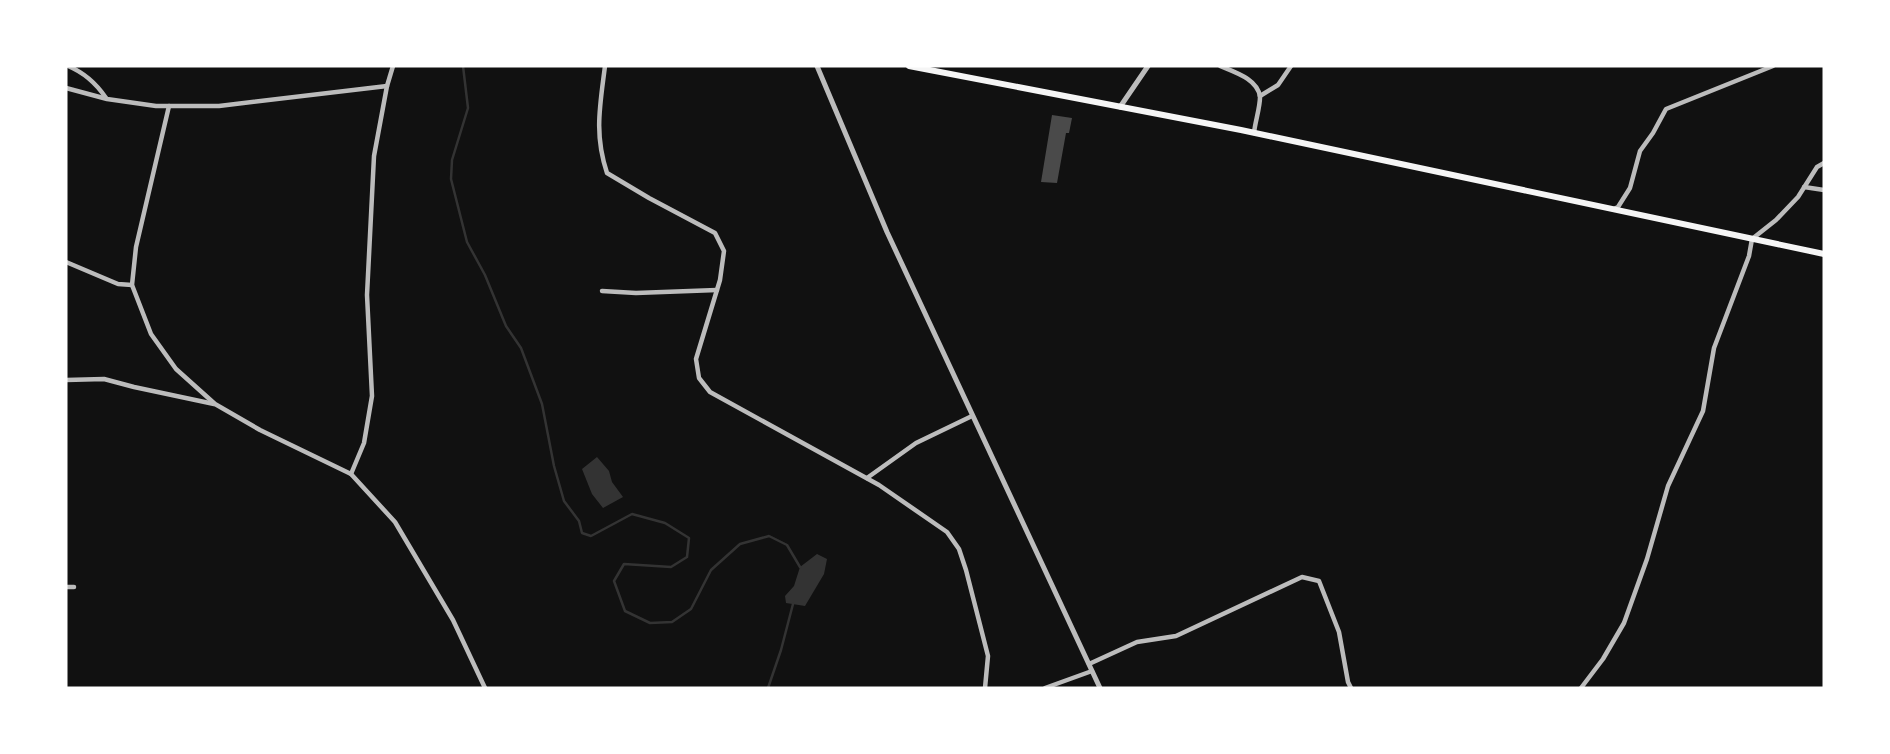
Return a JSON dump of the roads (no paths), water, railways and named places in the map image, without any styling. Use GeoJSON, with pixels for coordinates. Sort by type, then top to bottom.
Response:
{"type":"FeatureCollection","features":[{"type":"Feature","properties":{"kind":"main road"},"geometry":{"type":"LineString","coordinates":[[909,66],[1254,133],[1824,254]]}},
{"type":"Feature","properties":{"kind":"street"},"geometry":{"type":"LineString","coordinates":[[68,66],[82,72],[107,98]]}},
{"type":"Feature","properties":{"kind":"street"},"geometry":{"type":"LineString","coordinates":[[351,474],[364,443],[372,396],[367,295],[373,166],[387,86],[393,66]]}},
{"type":"Feature","properties":{"kind":"street"},"geometry":{"type":"LineString","coordinates":[[606,66],[598,122],[600,154],[607,174],[715,234],[724,252],[720,280],[696,359],[699,378],[710,392],[867,478],[947,532],[959,549],[966,570],[988,656],[985,688]]}},
{"type":"Feature","properties":{"kind":"street"},"geometry":{"type":"LineString","coordinates":[[817,66],[887,232],[1100,688]]}},
{"type":"Feature","properties":{"kind":"street"},"geometry":{"type":"LineString","coordinates":[[1120,107],[1148,66]]}},
{"type":"Feature","properties":{"kind":"street"},"geometry":{"type":"LineString","coordinates":[[1220,66],[1252,82],[1260,96],[1254,133]]}},
{"type":"Feature","properties":{"kind":"street"},"geometry":{"type":"LineString","coordinates":[[1260,96],[1278,85],[1291,66]]}},
{"type":"Feature","properties":{"kind":"street"},"geometry":{"type":"LineString","coordinates":[[1613,210],[1618,207],[1630,188],[1640,151],[1653,133],[1666,109],[1773,66]]}},
{"type":"Feature","properties":{"kind":"street"},"geometry":{"type":"LineString","coordinates":[[66,88],[107,98],[156,106],[219,106],[387,86]]}},
{"type":"Feature","properties":{"kind":"street"},"geometry":{"type":"LineString","coordinates":[[169,106],[136,247],[132,284],[151,334],[176,369],[215,404],[260,430],[351,474],[395,522],[453,620],[485,688]]}},
{"type":"Feature","properties":{"kind":"street"},"geometry":{"type":"LineString","coordinates":[[1582,688],[1603,659],[1624,623],[1647,559],[1668,486],[1703,411],[1714,348],[1749,256],[1752,239],[1798,197],[1817,167],[1824,164]]}},
{"type":"Feature","properties":{"kind":"street"},"geometry":{"type":"LineString","coordinates":[[1804,187],[1824,190]]}},
{"type":"Feature","properties":{"kind":"street"},"geometry":{"type":"LineString","coordinates":[[66,262],[118,284],[132,284]]}},
{"type":"Feature","properties":{"kind":"street"},"geometry":{"type":"LineString","coordinates":[[602,291],[636,293],[717,290]]}},
{"type":"Feature","properties":{"kind":"street"},"geometry":{"type":"LineString","coordinates":[[66,380],[104,378],[134,387],[215,404]]}},
{"type":"Feature","properties":{"kind":"street"},"geometry":{"type":"LineString","coordinates":[[867,478],[916,444],[972,416]]}},
{"type":"Feature","properties":{"kind":"street"},"geometry":{"type":"LineString","coordinates":[[1089,664],[1137,642],[1176,636],[1302,577],[1319,580],[1339,632],[1348,682],[1351,688]]}},
{"type":"Feature","properties":{"kind":"street"},"geometry":{"type":"LineString","coordinates":[[66,587],[74,588]]}},
{"type":"Feature","properties":{"kind":"street"},"geometry":{"type":"LineString","coordinates":[[1045,688],[1092,671]]}},
{"type":"Feature","properties":{"kind":"waterway"},"geometry":{"type":"LineString","coordinates":[[463,66],[468,108],[452,160],[451,179],[467,242],[485,275],[506,326],[521,348],[542,404],[554,466],[564,501],[579,521],[582,533],[591,536],[632,514],[665,523],[689,538],[687,557],[671,567],[624,564],[614,581],[625,611],[650,623],[672,622],[691,609],[711,570],[740,544],[769,536],[787,545],[800,567]]}},
{"type":"Feature","properties":{"kind":"waterway"},"geometry":{"type":"LineString","coordinates":[[768,688],[781,650],[793,604]]}}]}
